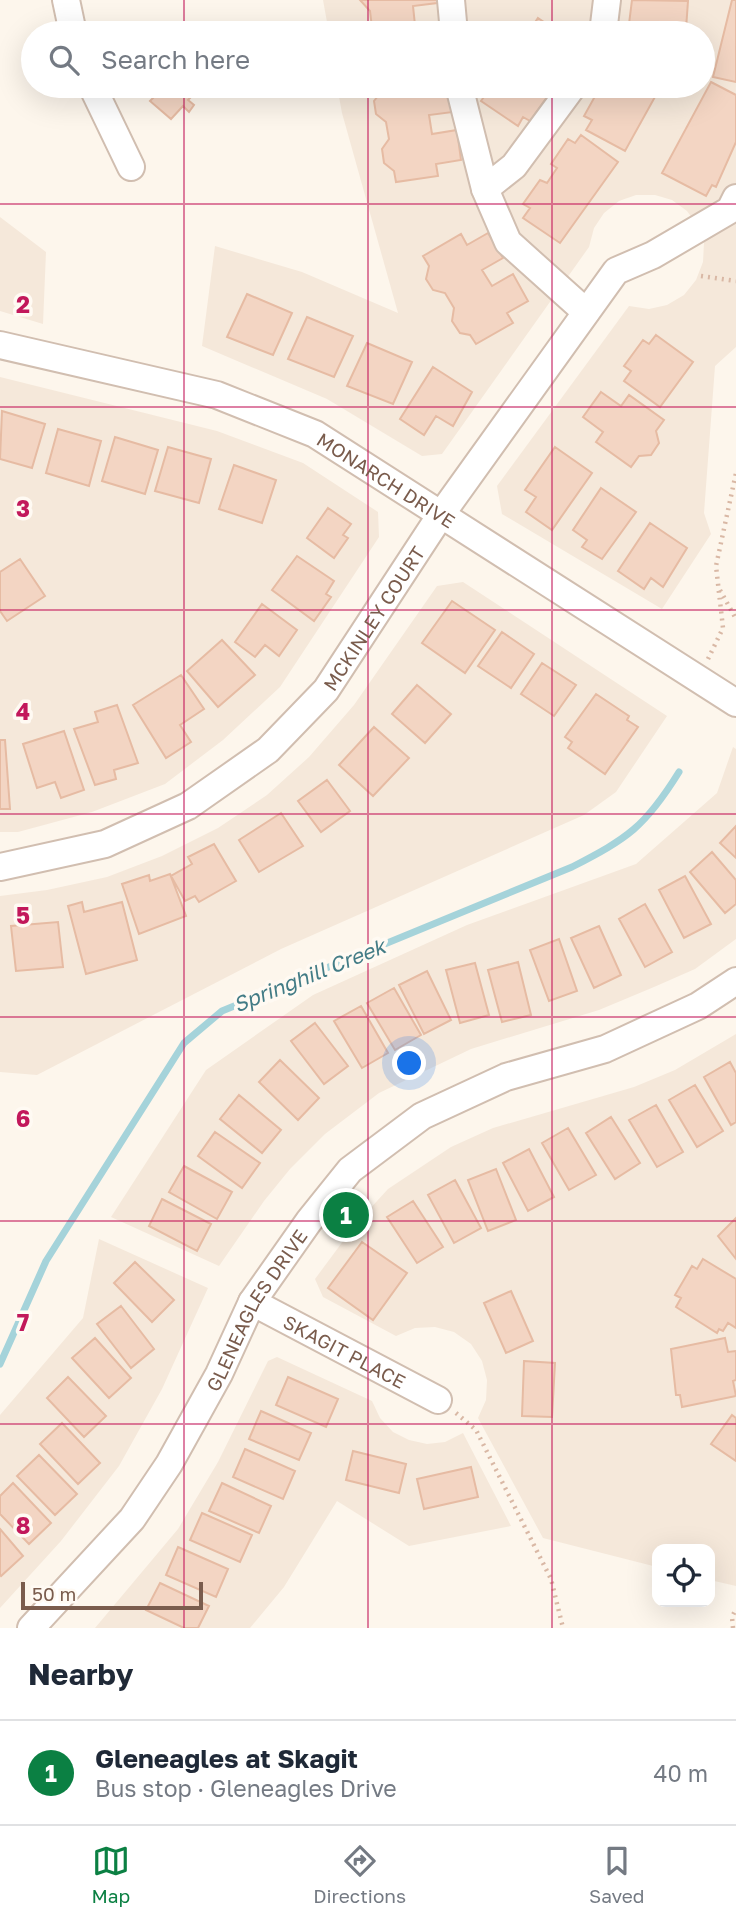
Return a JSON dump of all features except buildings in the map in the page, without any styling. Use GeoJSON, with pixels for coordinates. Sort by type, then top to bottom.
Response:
{"type":"FeatureCollection","features":[{"type":"Feature","properties":{"kind":"street"},"geometry":{"type":"LineString","coordinates":[[66,0],[70,21]]}},
{"type":"Feature","properties":{"kind":"street"},"geometry":{"type":"LineString","coordinates":[[451,0],[453,21]]}},
{"type":"Feature","properties":{"kind":"street"},"geometry":{"type":"LineString","coordinates":[[604,21],[607,0]]}},
{"type":"Feature","properties":{"kind":"street"},"geometry":{"type":"LineString","coordinates":[[98,98],[131,167]]}},
{"type":"Feature","properties":{"kind":"street"},"geometry":{"type":"LineString","coordinates":[[462,98],[485,189],[508,242],[586,312]]}},
{"type":"Feature","properties":{"kind":"street"},"geometry":{"type":"LineString","coordinates":[[485,189],[514,166],[564,98]]}},
{"type":"Feature","properties":{"kind":"street","name":"MCKINLEY COURT"},"geometry":{"type":"LineString","coordinates":[[0,867],[105,844],[188,806],[268,750],[326,690],[440,516],[616,271],[653,255],[730,210],[736,198]]}},
{"type":"Feature","properties":{"kind":"street","name":"MONARCH DRIVE"},"geometry":{"type":"LineString","coordinates":[[0,345],[217,395],[315,434],[736,703]]}},
{"type":"Feature","properties":{"kind":"street","name":"GLENEAGLES DRIVE"},"geometry":{"type":"LineString","coordinates":[[31,1628],[132,1519],[162,1475],[219,1374],[252,1302],[309,1221],[351,1170],[422,1116],[506,1077],[605,1049],[698,1006],[736,981]]}},
{"type":"Feature","properties":{"kind":"street","name":"SKAGIT PLACE"},"geometry":{"type":"LineString","coordinates":[[252,1302],[438,1400]]}},
{"type":"Feature","properties":{"kind":"path"},"geometry":{"type":"LineString","coordinates":[[701,276],[736,281]]}},
{"type":"Feature","properties":{"kind":"path"},"geometry":{"type":"LineString","coordinates":[[704,665],[715,650],[723,628],[716,566],[736,474]]}},
{"type":"Feature","properties":{"kind":"path"},"geometry":{"type":"LineString","coordinates":[[718,586],[736,619]]}},
{"type":"Feature","properties":{"kind":"path"},"geometry":{"type":"LineString","coordinates":[[438,1400],[476,1430],[551,1579],[563,1628]]}},
{"type":"Feature","properties":{"kind":"path"},"geometry":{"type":"LineString","coordinates":[[733,1628],[732,1617],[736,1609]]}},
{"type":"Feature","properties":{"kind":"shaded area"},"geometry":{"type":"Polygon","coordinates":[[[323,0],[736,0],[736,347],[715,366],[704,513],[711,534],[662,609],[502,514],[497,486],[629,306],[649,309],[667,305],[684,295],[696,280],[703,262],[704,243],[698,226],[687,211],[672,200],[655,195],[636,195],[619,201],[604,213],[594,228],[589,247],[442,454],[422,456],[327,399],[202,346],[215,246],[302,272],[398,313],[339,98],[715,98],[715,21],[327,21],[323,0]]]}},
{"type":"Feature","properties":{"kind":"shaded area"},"geometry":{"type":"Polygon","coordinates":[[[0,217],[46,252],[43,324],[0,311],[0,217]]]}},
{"type":"Feature","properties":{"kind":"shaded area"},"geometry":{"type":"Polygon","coordinates":[[[0,377],[217,431],[303,463],[378,512],[379,537],[280,687],[223,740],[165,784],[92,812],[18,832],[0,832],[0,377]]]}},
{"type":"Feature","properties":{"kind":"shaded area"},"geometry":{"type":"Polygon","coordinates":[[[463,582],[667,716],[616,792],[584,815],[281,949],[37,1075],[0,1072],[0,896],[47,890],[107,877],[162,856],[218,828],[267,795],[309,757],[354,705],[437,586],[463,582]]]}},
{"type":"Feature","properties":{"kind":"shaded area"},"geometry":{"type":"Polygon","coordinates":[[[733,747],[736,749],[736,939],[695,969],[654,987],[599,1010],[471,1049],[379,1093],[325,1134],[290,1169],[219,1266],[111,1217],[206,1070],[313,995],[467,925],[636,864],[717,793],[733,747]]]}},
{"type":"Feature","properties":{"kind":"shaded area"},"geometry":{"type":"Polygon","coordinates":[[[736,1034],[736,1586],[715,1581],[715,1544],[652,1544],[652,1566],[543,1538],[478,1418],[486,1400],[487,1380],[482,1361],[471,1344],[454,1332],[435,1327],[415,1328],[396,1336],[323,1297],[315,1279],[355,1225],[388,1189],[451,1147],[493,1128],[634,1087],[675,1070],[736,1034]]]}},
{"type":"Feature","properties":{"kind":"shaded area"},"geometry":{"type":"Polygon","coordinates":[[[99,1239],[208,1288],[162,1389],[119,1466],[61,1541],[0,1608],[0,1415],[83,1318],[99,1239]]]}},
{"type":"Feature","properties":{"kind":"shaded area"},"geometry":{"type":"Polygon","coordinates":[[[277,1357],[372,1401],[380,1418],[393,1432],[409,1440],[427,1444],[445,1442],[463,1433],[511,1526],[409,1546],[337,1501],[284,1587],[250,1628],[95,1628],[178,1529],[218,1462],[268,1361],[277,1357]]]}},
{"type":"Feature","properties":{"kind":"waterway","name":"Springhill Creek"},"geometry":{"type":"LineString","coordinates":[[0,1364],[46,1261],[184,1043],[222,1011],[591,857],[622,839],[645,819],[679,772]]}},
{"type":"Feature","properties":{"kind":"place","name":"Gleneagles at Skagit"},"geometry":{"type":"Point","coordinates":[346,1215]}}]}
